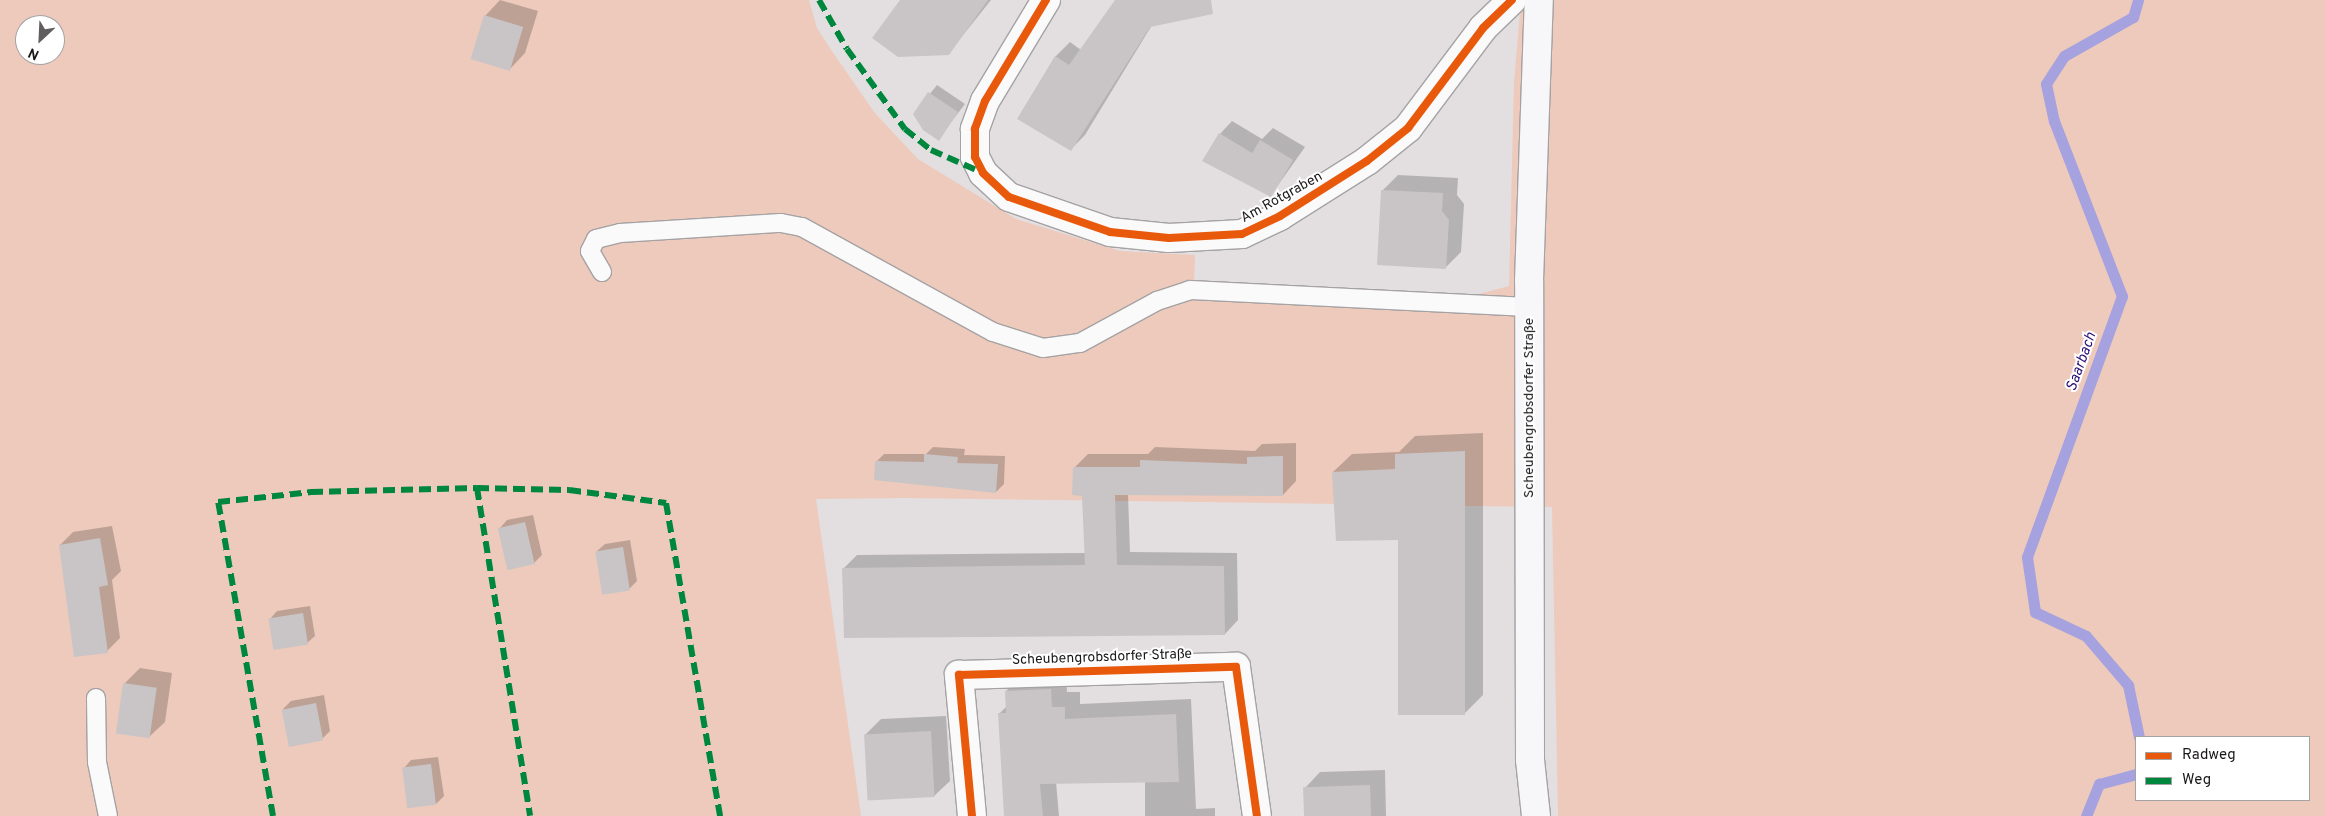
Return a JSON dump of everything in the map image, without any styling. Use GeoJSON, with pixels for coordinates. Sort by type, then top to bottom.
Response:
{"type":"FeatureCollection","features":[{"type":"Feature","properties":{"kind":"main road","name":"Scheubengrobsdorfer Straße"},"geometry":{"type":"LineString","coordinates":[[1536,816],[1530,760],[1529,307],[1539,0]]}},
{"type":"Feature","properties":{"kind":"street","name":"Am Rotgraben"},"geometry":{"type":"LineString","coordinates":[[1046,0],[985,101],[974,129],[975,157],[983,173],[1009,197],[1110,232],[1169,238],[1242,234],[1280,216],[1368,161],[1408,128],[1482,28],[1512,0]]}},
{"type":"Feature","properties":{"kind":"street","name":"Scheubengrobsdorfer Straße"},"geometry":{"type":"LineString","coordinates":[[972,816],[959,674],[1236,667],[1256,816]]}},
{"type":"Feature","properties":{"kind":"lane"},"geometry":{"type":"LineString","coordinates":[[602,272],[590,252],[596,239],[620,233],[781,223],[802,227],[993,332],[1043,348],[1080,343],[1157,302],[1190,290],[1529,307]]}},
{"type":"Feature","properties":{"kind":"lane"},"geometry":{"type":"LineString","coordinates":[[96,698],[97,762],[108,816]]}},
{"type":"Feature","properties":{"kind":"shaded area"},"geometry":{"type":"Polygon","coordinates":[[[0,0],[809,0],[817,28],[832,51],[874,112],[918,159],[1016,219],[1120,251],[1195,255],[1194,283],[1472,296],[1509,286],[1514,82],[1521,0],[2325,0],[2325,816],[1558,816],[1552,507],[906,498],[816,499],[861,816],[0,816],[0,0]]]}},
{"type":"Feature","properties":{"kind":"building"},"geometry":{"type":"Polygon","coordinates":[[[900,0],[988,0],[949,55],[898,57],[872,38],[900,0]]]}},
{"type":"Feature","properties":{"kind":"building"},"geometry":{"type":"Polygon","coordinates":[[[1115,0],[1211,0],[1213,14],[1150,27],[1071,151],[1017,119],[1055,56],[1069,65],[1115,0]]]}},
{"type":"Feature","properties":{"kind":"building"},"geometry":{"type":"Polygon","coordinates":[[[484,15],[523,27],[510,71],[471,59],[484,15]]]}},
{"type":"Feature","properties":{"kind":"building"},"geometry":{"type":"Polygon","coordinates":[[[928,92],[958,112],[939,141],[923,130],[913,114],[928,92]]]}},
{"type":"Feature","properties":{"kind":"building"},"geometry":{"type":"Polygon","coordinates":[[[1219,133],[1252,153],[1260,140],[1293,160],[1271,197],[1202,161],[1219,133]]]}},
{"type":"Feature","properties":{"kind":"building"},"geometry":{"type":"Polygon","coordinates":[[[1381,190],[1443,193],[1442,211],[1449,220],[1446,269],[1377,265],[1381,190]]]}},
{"type":"Feature","properties":{"kind":"building"},"geometry":{"type":"Polygon","coordinates":[[[1465,451],[1465,715],[1398,715],[1398,540],[1336,541],[1332,472],[1395,469],[1395,454],[1465,451]]]}},
{"type":"Feature","properties":{"kind":"building"},"geometry":{"type":"Polygon","coordinates":[[[924,454],[958,457],[957,463],[998,464],[996,493],[874,480],[875,461],[924,462],[924,454]]]}},
{"type":"Feature","properties":{"kind":"building"},"geometry":{"type":"Polygon","coordinates":[[[1283,456],[1283,496],[1115,495],[1117,565],[1224,566],[1225,635],[844,638],[842,568],[1085,565],[1082,496],[1072,495],[1073,467],[1140,467],[1140,460],[1247,464],[1247,457],[1283,456]]]}},
{"type":"Feature","properties":{"kind":"building"},"geometry":{"type":"Polygon","coordinates":[[[525,522],[535,564],[507,570],[498,528],[525,522]]]}},
{"type":"Feature","properties":{"kind":"building"},"geometry":{"type":"Polygon","coordinates":[[[100,538],[108,585],[99,587],[108,653],[74,657],[59,545],[100,538]]]}},
{"type":"Feature","properties":{"kind":"building"},"geometry":{"type":"Polygon","coordinates":[[[623,547],[630,590],[602,595],[595,551],[623,547]]]}},
{"type":"Feature","properties":{"kind":"building"},"geometry":{"type":"Polygon","coordinates":[[[303,613],[308,645],[273,650],[268,618],[303,613]]]}},
{"type":"Feature","properties":{"kind":"building"},"geometry":{"type":"Polygon","coordinates":[[[123,683],[157,688],[150,738],[116,734],[123,683]]]}},
{"type":"Feature","properties":{"kind":"building"},"geometry":{"type":"Polygon","coordinates":[[[1051,689],[1052,707],[1065,707],[1065,719],[1176,714],[1179,782],[1040,784],[1043,816],[1004,816],[998,713],[1006,713],[1005,691],[1051,689]]]}},
{"type":"Feature","properties":{"kind":"building"},"geometry":{"type":"Polygon","coordinates":[[[316,703],[323,740],[289,747],[282,710],[316,703]]]}},
{"type":"Feature","properties":{"kind":"building"},"geometry":{"type":"Polygon","coordinates":[[[931,731],[934,797],[868,800],[864,735],[931,731]]]}},
{"type":"Feature","properties":{"kind":"building"},"geometry":{"type":"Polygon","coordinates":[[[431,764],[436,805],[407,808],[402,768],[431,764]]]}},
{"type":"Feature","properties":{"kind":"building"},"geometry":{"type":"Polygon","coordinates":[[[1370,785],[1371,816],[1304,816],[1303,787],[1370,785]]]}},
{"type":"Feature","properties":{"kind":"waterway","name":"Saarbach"},"geometry":{"type":"LineString","coordinates":[[2138,0],[2133,17],[2064,56],[2046,84],[2054,121],[2122,296],[2027,557],[2035,612],[2086,636],[2128,685],[2139,736]]}},
{"type":"Feature","properties":{"kind":"waterway","name":"Saarbach"},"geometry":{"type":"LineString","coordinates":[[2086,816],[2099,784],[2135,774]]}},
{"type":"Feature","properties":{"kind":"marked path"},"geometry":{"type":"LineString","coordinates":[[819,0],[847,49],[905,129],[931,150],[983,173]]}},
{"type":"Feature","properties":{"kind":"marked path"},"geometry":{"type":"LineString","coordinates":[[477,488],[530,816]]}},
{"type":"Feature","properties":{"kind":"marked path"},"geometry":{"type":"LineString","coordinates":[[273,816],[218,502],[311,492],[477,488],[569,490],[666,503],[720,816]]}},
{"type":"Feature","properties":{"kind":"cycle path"},"geometry":{"type":"LineString","coordinates":[[1046,0],[985,101],[975,129],[975,157],[983,173],[1009,197],[1110,232],[1169,238],[1242,234],[1280,216],[1367,161],[1408,128],[1483,28],[1512,0]]}},
{"type":"Feature","properties":{"kind":"cycle path"},"geometry":{"type":"LineString","coordinates":[[972,816],[959,675],[1236,667],[1257,816]]}}]}
